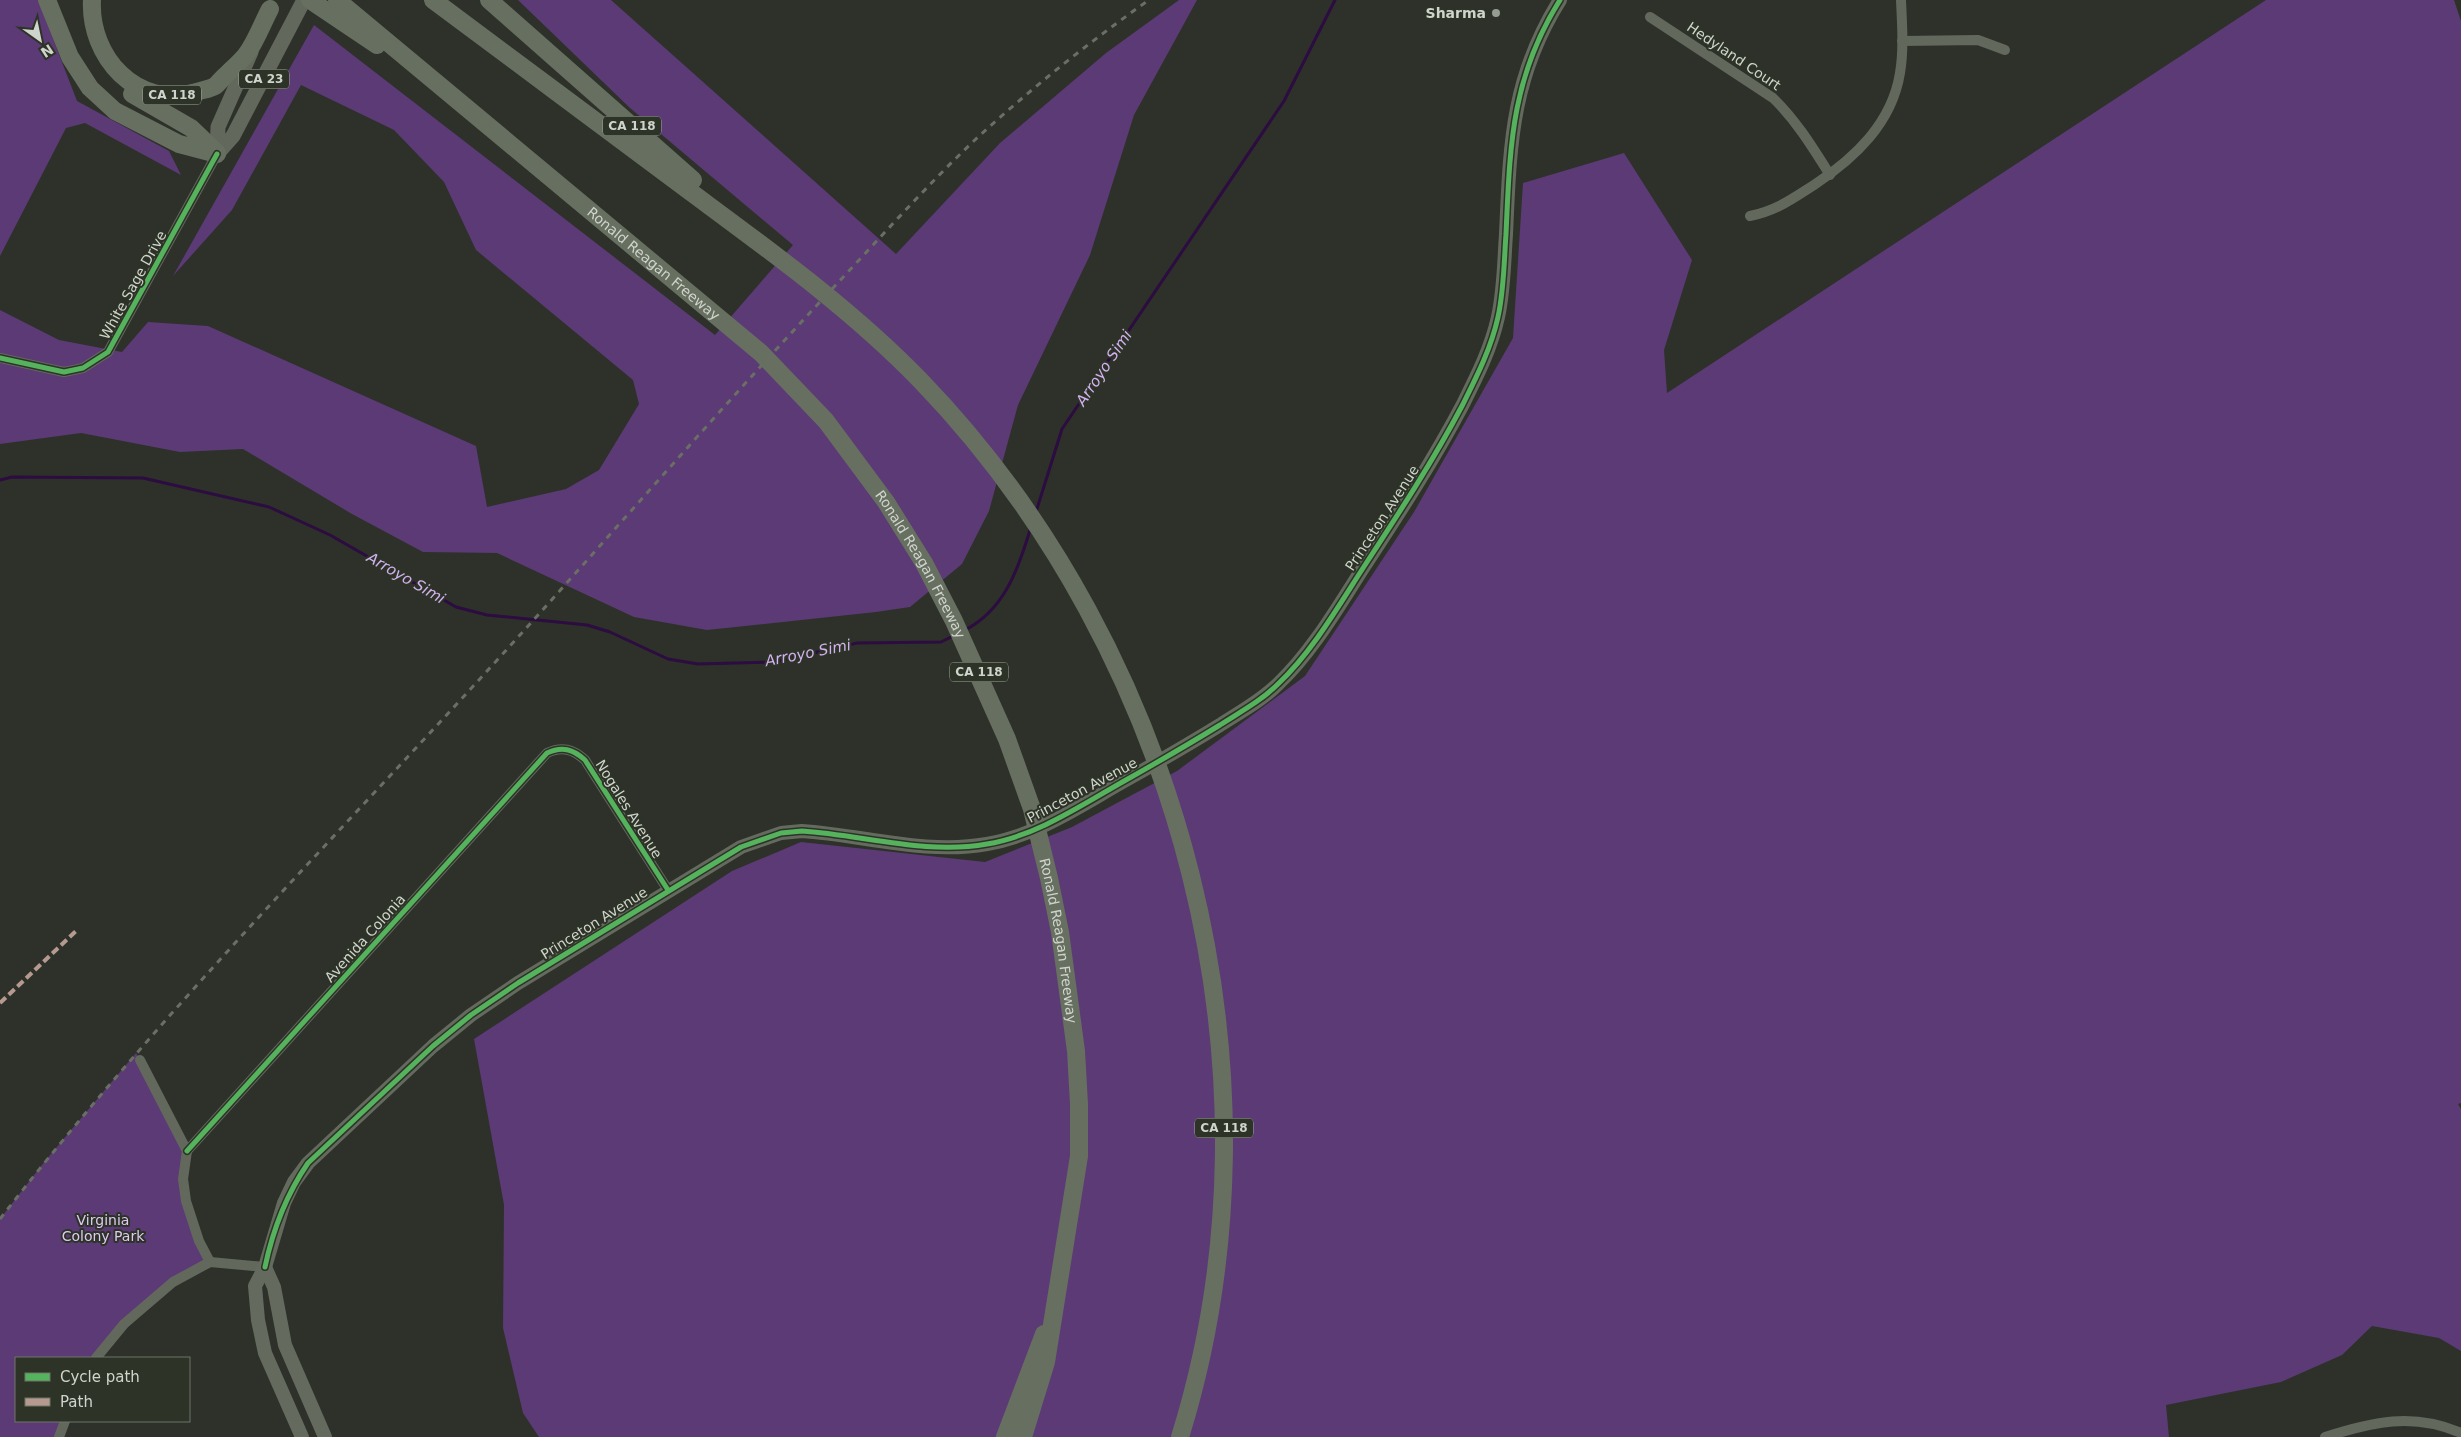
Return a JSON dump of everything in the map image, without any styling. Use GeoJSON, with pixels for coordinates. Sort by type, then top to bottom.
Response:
{"type":"FeatureCollection","features":[{"type":"Feature","properties":{"kind":"highway"},"geometry":{"type":"LineString","coordinates":[[47,0],[70,57],[90,88],[115,111],[179,144],[217,154]]}},
{"type":"Feature","properties":{"kind":"highway","name":"CA 118"},"geometry":{"type":"LineString","coordinates":[[92,0],[91,17],[98,41],[110,63],[126,78],[143,89],[161,96],[188,94],[214,86],[246,55],[273,5]]}},
{"type":"Feature","properties":{"kind":"highway","name":"CA 118"},"geometry":{"type":"LineString","coordinates":[[310,0],[342,10]]}},
{"type":"Feature","properties":{"kind":"highway"},"geometry":{"type":"LineString","coordinates":[[433,0],[773,253]]}},
{"type":"Feature","properties":{"kind":"highway","name":"CA 118"},"geometry":{"type":"LineString","coordinates":[[489,0],[773,253],[856,319],[919,379],[955,418],[1026,509],[1067,572],[1116,665],[1149,741],[1176,818],[1195,891],[1208,953],[1217,1029],[1224,1138],[1223,1196],[1205,1340],[1191,1402],[1180,1437]]}},
{"type":"Feature","properties":{"kind":"highway","name":"Ronald Reagan Freeway"},"geometry":{"type":"LineString","coordinates":[[342,10],[452,95],[718,315],[761,353],[826,421],[870,481],[924,563],[954,620],[1007,739],[1032,809],[1050,878],[1068,987],[1079,1104],[1079,1156],[1046,1362],[1023,1437]]}},
{"type":"Feature","properties":{"kind":"highway"},"geometry":{"type":"LineString","coordinates":[[110,63],[132,94],[191,128],[217,154]]}},
{"type":"Feature","properties":{"kind":"highway"},"geometry":{"type":"LineString","coordinates":[[1005,1437],[1038,1346],[1053,1316]]}},
{"type":"Feature","properties":{"kind":"main road","name":"CA 23"},"geometry":{"type":"LineString","coordinates":[[217,154],[233,136],[304,0]]}},
{"type":"Feature","properties":{"kind":"main road"},"geometry":{"type":"LineString","coordinates":[[217,154],[218,127],[273,5]]}},
{"type":"Feature","properties":{"kind":"street","name":"Princeton Avenue"},"geometry":{"type":"LineString","coordinates":[[302,1437],[265,1353],[258,1320],[255,1286],[265,1267],[284,1203],[299,1176],[322,1148],[433,1046],[471,1015],[518,983],[741,847],[781,833],[821,833],[940,848],[991,844],[1017,836],[1054,820],[1174,753],[1256,703],[1279,684],[1299,662],[1341,602],[1435,457],[1481,367],[1498,316],[1503,286],[1511,139],[1520,87],[1532,54],[1549,17],[1560,0]]}},
{"type":"Feature","properties":{"kind":"street"},"geometry":{"type":"LineString","coordinates":[[1750,216],[1775,210],[1830,175],[1860,149],[1880,125],[1892,102],[1900,74],[1902,41],[1901,0]]}},
{"type":"Feature","properties":{"kind":"street","name":"Hedyland Court"},"geometry":{"type":"LineString","coordinates":[[1650,17],[1773,98],[1805,137],[1830,175]]}},
{"type":"Feature","properties":{"kind":"street"},"geometry":{"type":"LineString","coordinates":[[1902,41],[1978,40],[2005,50]]}},
{"type":"Feature","properties":{"kind":"street","name":"White Sage Drive"},"geometry":{"type":"LineString","coordinates":[[0,358],[64,372],[83,368],[108,352],[217,154]]}},
{"type":"Feature","properties":{"kind":"street","name":"Nogales Avenue"},"geometry":{"type":"LineString","coordinates":[[564,749],[576,752],[585,760],[668,890]]}},
{"type":"Feature","properties":{"kind":"street","name":"Avenida Colonia"},"geometry":{"type":"LineString","coordinates":[[187,1151],[528,776],[540,760],[547,753],[564,749]]}},
{"type":"Feature","properties":{"kind":"street"},"geometry":{"type":"LineString","coordinates":[[140,1060],[187,1151],[183,1179],[186,1201],[199,1241],[210,1262]]}},
{"type":"Feature","properties":{"kind":"street"},"geometry":{"type":"LineString","coordinates":[[97,1357],[124,1324],[173,1282],[210,1262],[265,1267],[274,1287],[286,1345],[325,1437]]}},
{"type":"Feature","properties":{"kind":"street"},"geometry":{"type":"LineString","coordinates":[[2325,1437],[2366,1424],[2408,1420],[2461,1433]]}},
{"type":"Feature","properties":{"kind":"street"},"geometry":{"type":"LineString","coordinates":[[59,1437],[65,1422]]}},
{"type":"Feature","properties":{"kind":"green space"},"geometry":{"type":"Polygon","coordinates":[[[0,0],[38,0],[77,101],[169,151],[181,175],[85,123],[66,128],[0,256],[0,0]]]}},
{"type":"Feature","properties":{"kind":"green space"},"geometry":{"type":"Polygon","coordinates":[[[518,0],[611,0],[896,254],[1000,143],[1106,53],[1179,0],[1197,0],[1134,115],[1090,255],[1018,405],[989,511],[962,564],[910,607],[707,630],[634,617],[497,553],[423,552],[352,514],[243,449],[180,452],[81,433],[0,444],[0,310],[59,340],[122,352],[148,322],[208,326],[476,446],[487,507],[566,489],[599,470],[639,404],[633,380],[476,250],[444,182],[394,130],[301,85],[232,210],[173,276],[314,25],[715,335],[793,245],[630,108],[518,0]]]}},
{"type":"Feature","properties":{"kind":"green space"},"geometry":{"type":"Polygon","coordinates":[[[2266,0],[2454,0],[2461,21],[2461,1103],[2458,1104],[2461,1109],[2461,1351],[2439,1338],[2372,1326],[2342,1355],[2281,1382],[2166,1405],[2169,1437],[539,1437],[523,1413],[503,1328],[504,1205],[474,1039],[732,871],[801,842],[985,862],[1072,827],[1177,771],[1305,676],[1414,512],[1513,338],[1523,183],[1624,153],[1692,260],[1664,350],[1667,393],[2266,0]]]}},
{"type":"Feature","properties":{"kind":"green space","name":"Virginia Colony Park"},"geometry":{"type":"Polygon","coordinates":[[[136,1053],[187,1151],[183,1179],[210,1262],[173,1282],[97,1357],[15,1357],[15,1422],[65,1422],[59,1437],[0,1437],[0,1219],[45,1161],[136,1053]]]}},
{"type":"Feature","properties":{"kind":"waterway","name":"Arroyo Simi"},"geometry":{"type":"LineString","coordinates":[[1035,515],[1062,429],[1284,101],[1335,0]]}},
{"type":"Feature","properties":{"kind":"waterway","name":"Arroyo Simi"},"geometry":{"type":"LineString","coordinates":[[0,480],[12,477],[143,478],[269,507],[330,535],[456,607],[487,615],[587,625],[610,632],[668,659],[698,664],[774,662],[857,643],[941,642],[955,635]]}},
{"type":"Feature","properties":{"kind":"waterway","name":"Arroyo Simi"},"geometry":{"type":"LineString","coordinates":[[965,630],[990,612],[1008,588],[1030,530]]}},
{"type":"Feature","properties":{"kind":"railway"},"geometry":{"type":"LineString","coordinates":[[0,1219],[63,1140],[195,987],[470,690],[758,370],[904,212],[959,155],[1019,101],[1061,66],[1149,0]]}},
{"type":"Feature","properties":{"kind":"marked path"},"geometry":{"type":"LineString","coordinates":[[0,1003],[77,930]]}},
{"type":"Feature","properties":{"kind":"cycle path"},"geometry":{"type":"LineString","coordinates":[[265,1267],[281,1213],[293,1187],[308,1163],[433,1046],[471,1015],[518,983],[741,847],[781,833],[802,831],[918,846],[964,847],[1006,840],[1042,827],[1076,809],[1220,725],[1257,701],[1278,684],[1303,657],[1325,627],[1428,467],[1483,363],[1495,329],[1502,297],[1509,171],[1516,113],[1531,57],[1560,0]]}},
{"type":"Feature","properties":{"kind":"cycle path"},"geometry":{"type":"LineString","coordinates":[[0,358],[64,372],[83,368],[108,352],[217,154]]}},
{"type":"Feature","properties":{"kind":"cycle path"},"geometry":{"type":"LineString","coordinates":[[187,1151],[547,753],[562,749],[572,751],[585,760],[668,890]]}},
{"type":"Feature","properties":{"kind":"place","name":"Sharma"},"geometry":{"type":"Point","coordinates":[1496,13]}}]}
